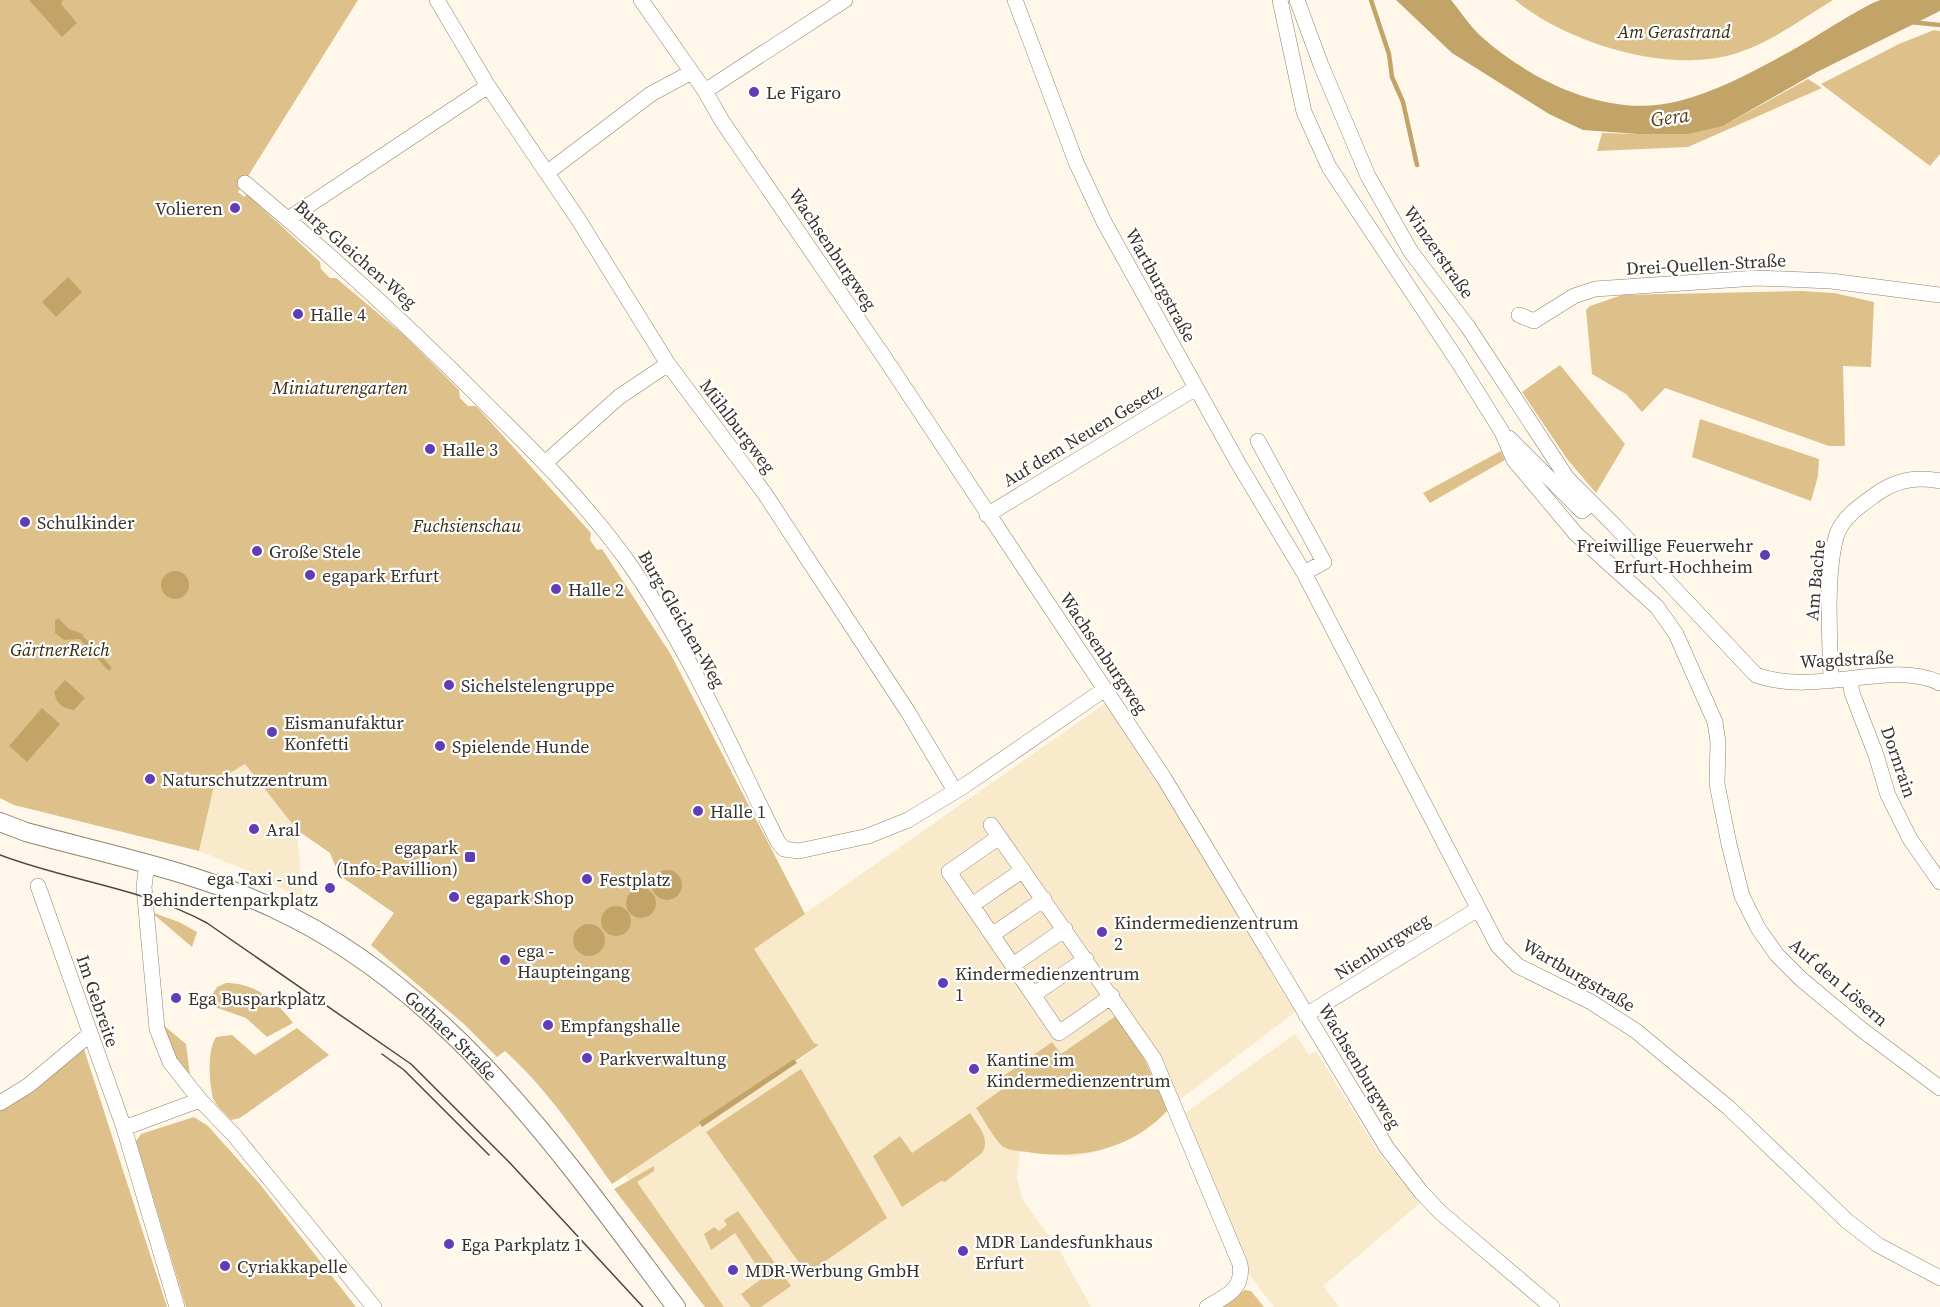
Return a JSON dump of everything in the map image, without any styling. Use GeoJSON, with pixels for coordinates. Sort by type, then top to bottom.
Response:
{"type":"FeatureCollection","features":[{"type":"Feature","properties":{"kind":"main road","name":"Gothaer Straße"},"geometry":{"type":"LineString","coordinates":[[0,822],[26,832],[206,880],[276,909],[331,938],[415,1002],[483,1065],[533,1122],[676,1307]]}},
{"type":"Feature","properties":{"kind":"street","name":"Mühlburgweg"},"geometry":{"type":"LineString","coordinates":[[436,0],[488,86],[548,172],[668,364],[771,504],[909,712],[955,791]]}},
{"type":"Feature","properties":{"kind":"street","name":"Wachsenburgweg"},"geometry":{"type":"LineString","coordinates":[[641,0],[882,354],[1164,778],[1388,1148],[1421,1191],[1466,1235],[1552,1307]]}},
{"type":"Feature","properties":{"kind":"street"},"geometry":{"type":"LineString","coordinates":[[705,91],[845,0]]}},
{"type":"Feature","properties":{"kind":"street","name":"Wartburgstraße"},"geometry":{"type":"LineString","coordinates":[[1015,0],[1076,162],[1100,212],[1196,388],[1304,573],[1498,946],[1518,966],[1591,1002],[1635,1031],[1729,1108],[1847,1221],[1878,1245],[1940,1278]]}},
{"type":"Feature","properties":{"kind":"street"},"geometry":{"type":"LineString","coordinates":[[1280,0],[1304,112],[1315,140],[1364,222],[1502,432],[1582,511],[1591,503]]}},
{"type":"Feature","properties":{"kind":"street","name":"Winzerstraße"},"geometry":{"type":"LineString","coordinates":[[1297,0],[1352,140],[1388,213],[1411,252],[1468,327],[1567,478],[1756,675]]}},
{"type":"Feature","properties":{"kind":"street"},"geometry":{"type":"LineString","coordinates":[[548,172],[651,94],[690,73]]}},
{"type":"Feature","properties":{"kind":"street"},"geometry":{"type":"LineString","coordinates":[[288,219],[488,86]]}},
{"type":"Feature","properties":{"kind":"street","name":"Burg-Gleichen-Weg"},"geometry":{"type":"LineString","coordinates":[[245,183],[412,329],[545,463],[627,561],[652,598],[699,684],[778,842],[784,849],[799,851],[890,828],[955,791],[1105,689]]}},
{"type":"Feature","properties":{"kind":"street","name":"Drei-Quellen-Straße"},"geometry":{"type":"LineString","coordinates":[[1519,315],[1534,321],[1574,296],[1595,289],[1757,279],[1831,281],[1940,295]]}},
{"type":"Feature","properties":{"kind":"street"},"geometry":{"type":"LineString","coordinates":[[545,463],[619,398],[668,364]]}},
{"type":"Feature","properties":{"kind":"street","name":"Auf dem Neuen Gesetz"},"geometry":{"type":"LineString","coordinates":[[987,515],[1196,388]]}},
{"type":"Feature","properties":{"kind":"street","name":"Auf den Lösern"},"geometry":{"type":"LineString","coordinates":[[1502,432],[1514,460],[1576,534],[1657,607],[1676,633],[1714,722],[1718,742],[1717,784],[1729,844],[1742,896],[1758,928],[1777,956],[1801,979],[1861,1029],[1940,1088]]}},
{"type":"Feature","properties":{"kind":"street"},"geometry":{"type":"LineString","coordinates":[[1258,441],[1324,562],[1304,573]]}},
{"type":"Feature","properties":{"kind":"street","name":"Am Bache"},"geometry":{"type":"LineString","coordinates":[[1831,681],[1830,606],[1837,533],[1850,515],[1878,493],[1907,480],[1924,478],[1940,482]]}},
{"type":"Feature","properties":{"kind":"street","name":"Wagdstraße"},"geometry":{"type":"LineString","coordinates":[[1756,675],[1780,681],[1831,681],[1898,675],[1924,677],[1940,683]]}},
{"type":"Feature","properties":{"kind":"street","name":"Dornrain"},"geometry":{"type":"LineString","coordinates":[[1850,680],[1852,693],[1876,755],[1887,795],[1910,839],[1940,882]]}},
{"type":"Feature","properties":{"kind":"street"},"geometry":{"type":"LineString","coordinates":[[1112,996],[1059,1032],[949,872],[995,831],[1112,996],[1154,1059],[1165,1079],[1174,1111],[1240,1264],[1242,1277],[1238,1286],[1231,1293],[1207,1307]]}},
{"type":"Feature","properties":{"kind":"street"},"geometry":{"type":"LineString","coordinates":[[147,863],[144,888],[158,1029],[170,1062],[200,1100],[234,1135],[374,1307]]}},
{"type":"Feature","properties":{"kind":"street"},"geometry":{"type":"LineString","coordinates":[[972,905],[1023,870]]}},
{"type":"Feature","properties":{"kind":"street","name":"Im Gebreite"},"geometry":{"type":"LineString","coordinates":[[38,886],[123,1128],[177,1307]]}},
{"type":"Feature","properties":{"kind":"street"},"geometry":{"type":"LineString","coordinates":[[992,934],[1044,899]]}},
{"type":"Feature","properties":{"kind":"street","name":"Nienburgweg"},"geometry":{"type":"LineString","coordinates":[[1306,1016],[1478,909]]}},
{"type":"Feature","properties":{"kind":"street"},"geometry":{"type":"LineString","coordinates":[[1013,965],[1065,929]]}},
{"type":"Feature","properties":{"kind":"street"},"geometry":{"type":"LineString","coordinates":[[1033,995],[1086,959]]}},
{"type":"Feature","properties":{"kind":"street"},"geometry":{"type":"LineString","coordinates":[[0,1103],[28,1085],[89,1035]]}},
{"type":"Feature","properties":{"kind":"street"},"geometry":{"type":"LineString","coordinates":[[123,1128],[200,1100]]}},
{"type":"Feature","properties":{"kind":"shaded area"},"geometry":{"type":"Polygon","coordinates":[[[1106,703],[1160,784],[1298,1010],[1128,1139],[1099,1151],[1072,1157],[1020,1150],[1017,1179],[1023,1200],[1060,1251],[1091,1307],[721,1307],[625,1175],[819,1046],[814,1043],[754,949],[1106,703]]]}},
{"type":"Feature","properties":{"kind":"shaded area"},"geometry":{"type":"Polygon","coordinates":[[[245,764],[297,830],[303,901],[256,874],[199,851],[215,782],[245,764]]]}},
{"type":"Feature","properties":{"kind":"shaded area"},"geometry":{"type":"Polygon","coordinates":[[[1295,1034],[1309,1055],[1316,1051],[1380,1155],[1420,1203],[1323,1286],[1339,1307],[1274,1307],[1245,1269],[1181,1116],[1295,1034]]]}},
{"type":"Feature","properties":{"kind":"shaded area"},"geometry":{"type":"Polygon","coordinates":[[[1245,1290],[1251,1291],[1264,1307],[1219,1307],[1245,1290]]]}},
{"type":"Feature","properties":{"kind":"green space","name":"egapark Erfurt"},"geometry":{"type":"Polygon","coordinates":[[[0,0],[358,0],[238,192],[244,197],[247,194],[320,262],[321,269],[330,278],[336,278],[405,336],[459,390],[460,398],[468,406],[476,406],[591,533],[590,540],[597,550],[602,549],[670,653],[805,914],[754,949],[814,1043],[819,1045],[612,1184],[562,1115],[521,1066],[505,1051],[497,1057],[464,1024],[371,945],[394,913],[339,875],[330,853],[297,830],[245,764],[215,782],[199,851],[14,805],[0,798],[0,0]]]}},
{"type":"Feature","properties":{"kind":"green space","name":"Am Gerastrand"},"geometry":{"type":"Polygon","coordinates":[[[1515,0],[1833,0],[1776,35],[1740,52],[1713,58],[1684,60],[1653,58],[1592,42],[1537,16],[1515,0]]]}},
{"type":"Feature","properties":{"kind":"green space"},"geometry":{"type":"Polygon","coordinates":[[[1934,30],[1940,31],[1940,154],[1930,166],[1821,84],[1899,44],[1934,30]]]}},
{"type":"Feature","properties":{"kind":"green space"},"geometry":{"type":"Polygon","coordinates":[[[1808,79],[1822,88],[1688,147],[1597,151],[1602,133],[1638,134],[1723,126],[1808,79]]]}},
{"type":"Feature","properties":{"kind":"green space"},"geometry":{"type":"Polygon","coordinates":[[[1801,291],[1834,293],[1874,302],[1871,367],[1843,366],[1845,446],[1829,446],[1665,388],[1642,412],[1626,394],[1592,374],[1586,310],[1590,306],[1622,295],[1801,291]]]}},
{"type":"Feature","properties":{"kind":"green space"},"geometry":{"type":"Polygon","coordinates":[[[1560,365],[1625,444],[1596,493],[1567,459],[1522,392],[1560,365]]]}},
{"type":"Feature","properties":{"kind":"green space"},"geometry":{"type":"Polygon","coordinates":[[[1700,419],[1819,459],[1818,476],[1811,501],[1692,457],[1700,419]]]}},
{"type":"Feature","properties":{"kind":"green space"},"geometry":{"type":"Polygon","coordinates":[[[1501,451],[1505,460],[1430,503],[1423,493],[1501,451]]]}},
{"type":"Feature","properties":{"kind":"green space"},"geometry":{"type":"Polygon","coordinates":[[[151,912],[179,922],[197,932],[192,947],[151,912]]]}},
{"type":"Feature","properties":{"kind":"green space"},"geometry":{"type":"Polygon","coordinates":[[[226,983],[246,986],[264,994],[293,1023],[267,1037],[246,1018],[215,1007],[213,993],[217,987],[226,983]]]}},
{"type":"Feature","properties":{"kind":"green space"},"geometry":{"type":"Polygon","coordinates":[[[1119,1014],[1134,1037],[1168,1110],[1139,1134],[1123,1142],[1089,1152],[1033,1153],[1002,1146],[976,1108],[1008,1085],[1002,1077],[1052,1042],[1061,1054],[1119,1014]]]}},
{"type":"Feature","properties":{"kind":"green space"},"geometry":{"type":"Polygon","coordinates":[[[162,1024],[186,1044],[190,1075],[176,1058],[162,1024]]]}},
{"type":"Feature","properties":{"kind":"green space"},"geometry":{"type":"Polygon","coordinates":[[[297,1028],[329,1055],[240,1118],[231,1120],[213,1098],[210,1058],[216,1037],[232,1035],[255,1055],[297,1028]]]}},
{"type":"Feature","properties":{"kind":"green space"},"geometry":{"type":"Polygon","coordinates":[[[84,1049],[167,1307],[0,1307],[0,1110],[84,1049]]]}},
{"type":"Feature","properties":{"kind":"green space"},"geometry":{"type":"Polygon","coordinates":[[[801,1069],[887,1218],[807,1274],[706,1132],[801,1069]]]}},
{"type":"Feature","properties":{"kind":"green space"},"geometry":{"type":"Polygon","coordinates":[[[970,1113],[984,1137],[982,1153],[945,1182],[941,1181],[902,1207],[873,1156],[900,1136],[912,1153],[970,1113]]]}},
{"type":"Feature","properties":{"kind":"green space"},"geometry":{"type":"Polygon","coordinates":[[[194,1117],[208,1126],[259,1183],[356,1307],[186,1307],[136,1141],[141,1134],[194,1117]]]}},
{"type":"Feature","properties":{"kind":"green space"},"geometry":{"type":"Polygon","coordinates":[[[654,1166],[654,1171],[637,1182],[724,1307],[705,1307],[614,1189],[654,1166]]]}},
{"type":"Feature","properties":{"kind":"green space"},"geometry":{"type":"Polygon","coordinates":[[[738,1211],[791,1286],[761,1307],[751,1307],[741,1294],[764,1277],[735,1233],[711,1250],[704,1234],[714,1227],[719,1231],[727,1225],[724,1220],[738,1211]]]}},
{"type":"Feature","properties":{"kind":"water"},"geometry":{"type":"Polygon","coordinates":[[[29,0],[63,0],[61,4],[77,23],[62,37],[29,0]]]}},
{"type":"Feature","properties":{"kind":"water","name":"Gera"},"geometry":{"type":"Polygon","coordinates":[[[1396,0],[1451,0],[1479,34],[1526,69],[1575,93],[1601,101],[1627,105],[1653,105],[1679,101],[1710,91],[1769,63],[1854,13],[1881,0],[1940,0],[1940,11],[1817,72],[1723,126],[1688,134],[1638,134],[1583,130],[1549,114],[1452,53],[1396,0]]]}},
{"type":"Feature","properties":{"kind":"water"},"geometry":{"type":"Polygon","coordinates":[[[68,277],[82,292],[56,317],[42,302],[68,277]]]}},
{"type":"Feature","properties":{"kind":"water"},"geometry":{"type":"Polygon","coordinates":[[[175,571],[185,575],[189,585],[185,595],[175,599],[165,595],[161,585],[165,575],[175,571]]]}},
{"type":"Feature","properties":{"kind":"water"},"geometry":{"type":"Polygon","coordinates":[[[58,618],[69,629],[83,634],[80,639],[64,640],[55,633],[55,621],[58,618]]]}},
{"type":"Feature","properties":{"kind":"water"},"geometry":{"type":"Polygon","coordinates":[[[65,680],[85,698],[74,710],[60,705],[55,696],[54,692],[65,680]]]}},
{"type":"Feature","properties":{"kind":"water"},"geometry":{"type":"Polygon","coordinates":[[[42,708],[60,724],[27,762],[9,746],[42,708]]]}},
{"type":"Feature","properties":{"kind":"water"},"geometry":{"type":"Polygon","coordinates":[[[667,870],[678,874],[682,885],[678,896],[667,900],[656,896],[652,885],[656,874],[667,870]]]}},
{"type":"Feature","properties":{"kind":"water"},"geometry":{"type":"Polygon","coordinates":[[[641,888],[647,889],[655,897],[655,909],[647,917],[641,918],[635,917],[627,909],[626,903],[627,897],[635,889],[641,888]]]}},
{"type":"Feature","properties":{"kind":"water"},"geometry":{"type":"Polygon","coordinates":[[[616,906],[627,910],[631,921],[627,932],[616,936],[605,932],[601,921],[605,910],[616,906]]]}},
{"type":"Feature","properties":{"kind":"water"},"geometry":{"type":"Polygon","coordinates":[[[589,924],[600,929],[605,940],[600,951],[589,956],[578,951],[573,940],[578,929],[589,924]]]}},
{"type":"Feature","properties":{"kind":"water"},"geometry":{"type":"Polygon","coordinates":[[[794,1059],[797,1063],[702,1127],[699,1122],[794,1059]]]}},
{"type":"Feature","properties":{"kind":"waterway"},"geometry":{"type":"LineString","coordinates":[[1371,0],[1389,54],[1392,77],[1403,102],[1417,165]]}},
{"type":"Feature","properties":{"kind":"waterway"},"geometry":{"type":"LineString","coordinates":[[1910,22],[1940,25]]}},
{"type":"Feature","properties":{"kind":"waterway"},"geometry":{"type":"LineString","coordinates":[[81,637],[109,668]]}},
{"type":"Feature","properties":{"kind":"tram line"},"geometry":{"type":"LineString","coordinates":[[0,855],[157,901],[207,923],[411,1064],[510,1163],[643,1307]]}},
{"type":"Feature","properties":{"kind":"tram line"},"geometry":{"type":"LineString","coordinates":[[382,1054],[404,1070],[489,1155]]}},
{"type":"Feature","properties":{"kind":"place","name":"Le Figaro"},"geometry":{"type":"Point","coordinates":[754,92]}},
{"type":"Feature","properties":{"kind":"place","name":"Volieren"},"geometry":{"type":"Point","coordinates":[235,208]}},
{"type":"Feature","properties":{"kind":"place","name":"Halle 4"},"geometry":{"type":"Point","coordinates":[298,314]}},
{"type":"Feature","properties":{"kind":"place","name":"Halle 3"},"geometry":{"type":"Point","coordinates":[430,449]}},
{"type":"Feature","properties":{"kind":"place","name":"Schulkinder"},"geometry":{"type":"Point","coordinates":[25,522]}},
{"type":"Feature","properties":{"kind":"place","name":"Große Stele"},"geometry":{"type":"Point","coordinates":[257,551]}},
{"type":"Feature","properties":{"kind":"place","name":"Freiwillige Feuerwehr Erfurt-Hochheim"},"geometry":{"type":"Point","coordinates":[1765,555]}},
{"type":"Feature","properties":{"kind":"place","name":"egapark Erfurt"},"geometry":{"type":"Point","coordinates":[310,575]}},
{"type":"Feature","properties":{"kind":"place","name":"Halle 2"},"geometry":{"type":"Point","coordinates":[556,589]}},
{"type":"Feature","properties":{"kind":"place","name":"Sichelstelengruppe"},"geometry":{"type":"Point","coordinates":[449,685]}},
{"type":"Feature","properties":{"kind":"place","name":"Eismanufaktur Konfetti"},"geometry":{"type":"Point","coordinates":[272,732]}},
{"type":"Feature","properties":{"kind":"place","name":"Spielende Hunde"},"geometry":{"type":"Point","coordinates":[440,746]}},
{"type":"Feature","properties":{"kind":"place","name":"Naturschutzzentrum"},"geometry":{"type":"Point","coordinates":[150,779]}},
{"type":"Feature","properties":{"kind":"place","name":"Halle 1"},"geometry":{"type":"Point","coordinates":[698,811]}},
{"type":"Feature","properties":{"kind":"place","name":"Aral"},"geometry":{"type":"Point","coordinates":[254,829]}},
{"type":"Feature","properties":{"kind":"place","name":"egapark (Info-Pavillion)"},"geometry":{"type":"Point","coordinates":[470,857]}},
{"type":"Feature","properties":{"kind":"place","name":"Festplatz"},"geometry":{"type":"Point","coordinates":[587,879]}},
{"type":"Feature","properties":{"kind":"place","name":"ega Taxi - und Behindertenparkplatz"},"geometry":{"type":"Point","coordinates":[330,888]}},
{"type":"Feature","properties":{"kind":"place","name":"egapark Shop"},"geometry":{"type":"Point","coordinates":[454,897]}},
{"type":"Feature","properties":{"kind":"place","name":"Kindermedienzentrum 2"},"geometry":{"type":"Point","coordinates":[1102,932]}},
{"type":"Feature","properties":{"kind":"place","name":"ega - Haupteingang"},"geometry":{"type":"Point","coordinates":[505,960]}},
{"type":"Feature","properties":{"kind":"place","name":"Kindermedienzentrum 1"},"geometry":{"type":"Point","coordinates":[943,983]}},
{"type":"Feature","properties":{"kind":"place","name":"Ega Busparkplatz"},"geometry":{"type":"Point","coordinates":[176,998]}},
{"type":"Feature","properties":{"kind":"place","name":"Empfangshalle"},"geometry":{"type":"Point","coordinates":[548,1025]}},
{"type":"Feature","properties":{"kind":"place","name":"Parkverwaltung"},"geometry":{"type":"Point","coordinates":[587,1058]}},
{"type":"Feature","properties":{"kind":"place","name":"Kantine im Kindermedienzentrum"},"geometry":{"type":"Point","coordinates":[974,1069]}},
{"type":"Feature","properties":{"kind":"place","name":"Ega Parkplatz 1"},"geometry":{"type":"Point","coordinates":[449,1244]}},
{"type":"Feature","properties":{"kind":"place","name":"MDR Landesfunkhaus Erfurt"},"geometry":{"type":"Point","coordinates":[963,1251]}},
{"type":"Feature","properties":{"kind":"place","name":"Cyriakkapelle"},"geometry":{"type":"Point","coordinates":[225,1266]}},
{"type":"Feature","properties":{"kind":"place","name":"MDR-Werbung GmbH"},"geometry":{"type":"Point","coordinates":[733,1270]}},
{"type":"Feature","properties":{"kind":"park label","name":"Miniaturengarten"},"geometry":{"type":"Point","coordinates":[340,387]}},
{"type":"Feature","properties":{"kind":"park label","name":"Fuchsienschau"},"geometry":{"type":"Point","coordinates":[467,525]}},
{"type":"Feature","properties":{"kind":"park label","name":"GärtnerReich"},"geometry":{"type":"Point","coordinates":[60,649]}}]}
